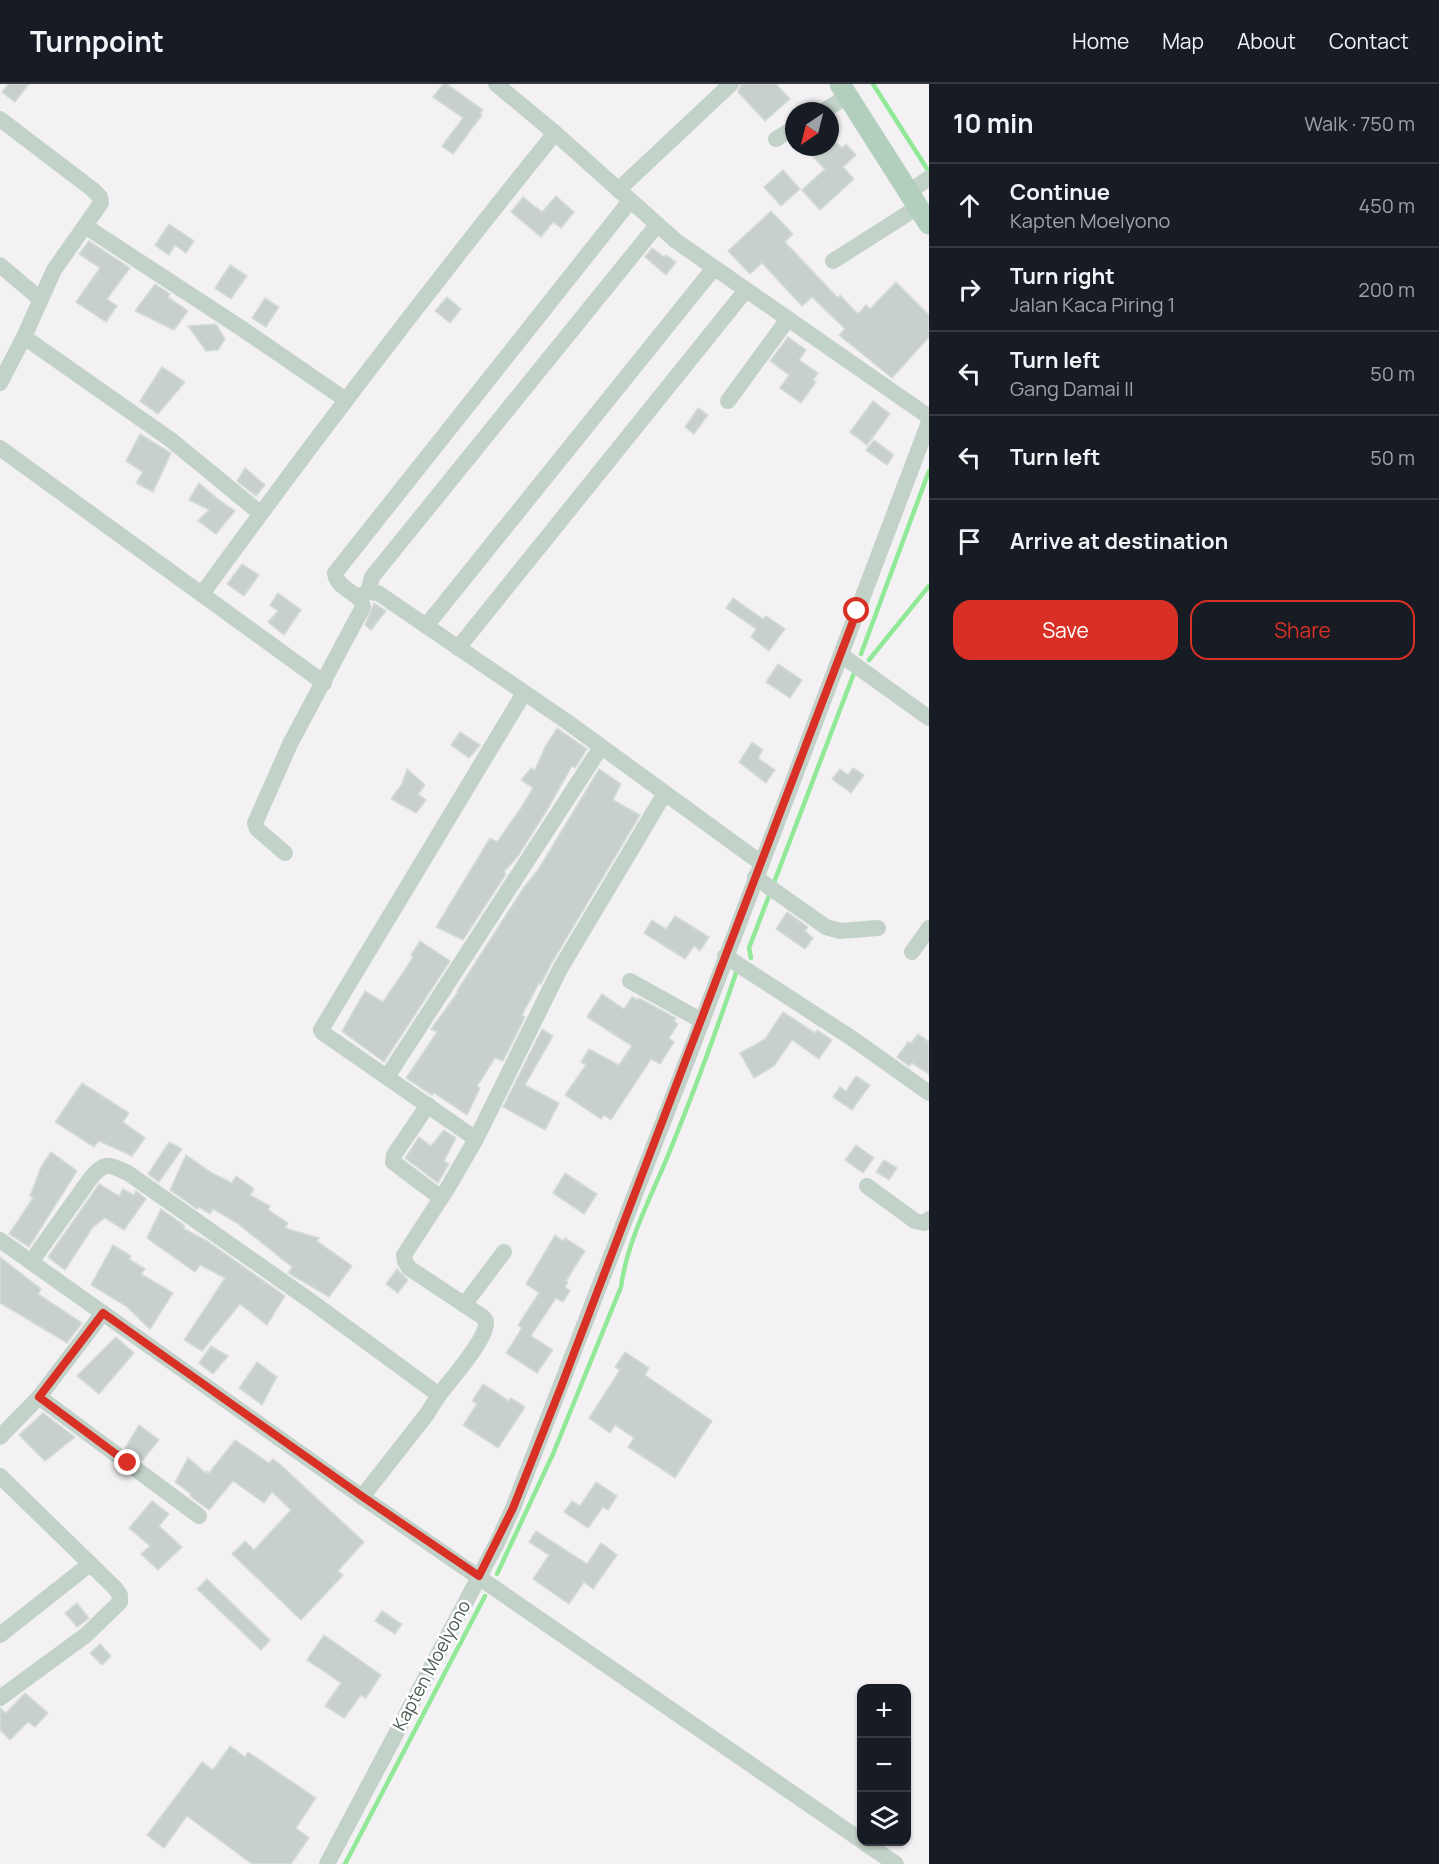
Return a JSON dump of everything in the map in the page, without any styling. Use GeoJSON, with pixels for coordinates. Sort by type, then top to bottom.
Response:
{"type":"FeatureCollection","features":[{"type":"Feature","properties":{"kind":"main road"},"geometry":{"type":"LineString","coordinates":[[844,90],[918,208]]}},
{"type":"Feature","properties":{"kind":"street"},"geometry":{"type":"LineString","coordinates":[[496,84],[555,132],[657,225],[929,420]]}},
{"type":"Feature","properties":{"kind":"street"},"geometry":{"type":"LineString","coordinates":[[731,84],[624,196],[337,569],[336,579],[363,595],[378,593],[601,747],[665,793],[826,927],[840,931],[878,928]]}},
{"type":"Feature","properties":{"kind":"street"},"geometry":{"type":"LineString","coordinates":[[832,102],[844,90]]}},
{"type":"Feature","properties":{"kind":"street"},"geometry":{"type":"LineString","coordinates":[[0,119],[100,196],[101,203],[54,270],[24,337],[0,383]]}},
{"type":"Feature","properties":{"kind":"street"},"geometry":{"type":"LineString","coordinates":[[202,594],[260,513],[409,316],[555,132]]}},
{"type":"Feature","properties":{"kind":"street"},"geometry":{"type":"LineString","coordinates":[[776,139],[785,134]]}},
{"type":"Feature","properties":{"kind":"street"},"geometry":{"type":"LineString","coordinates":[[834,261],[918,208],[929,178]]}},
{"type":"Feature","properties":{"kind":"street"},"geometry":{"type":"LineString","coordinates":[[285,853],[257,829],[255,824],[290,744],[363,607],[361,600],[372,578],[657,225]]}},
{"type":"Feature","properties":{"kind":"street"},"geometry":{"type":"LineString","coordinates":[[86,226],[346,400]]}},
{"type":"Feature","properties":{"kind":"street"},"geometry":{"type":"LineString","coordinates":[[0,265],[40,299]]}},
{"type":"Feature","properties":{"kind":"street"},"geometry":{"type":"LineString","coordinates":[[426,626],[714,268]]}},
{"type":"Feature","properties":{"kind":"street"},"geometry":{"type":"LineString","coordinates":[[458,648],[746,290]]}},
{"type":"Feature","properties":{"kind":"street"},"geometry":{"type":"LineString","coordinates":[[728,401],[788,319]]}},
{"type":"Feature","properties":{"kind":"street"},"geometry":{"type":"LineString","coordinates":[[24,337],[171,440],[260,513]]}},
{"type":"Feature","properties":{"kind":"street","name":"Kapten Moelyono"},"geometry":{"type":"LineString","coordinates":[[327,1864],[513,1508],[702,1021],[929,420]]}},
{"type":"Feature","properties":{"kind":"street"},"geometry":{"type":"LineString","coordinates":[[0,448],[324,683]]}},
{"type":"Feature","properties":{"kind":"street"},"geometry":{"type":"LineString","coordinates":[[841,655],[929,718]]}},
{"type":"Feature","properties":{"kind":"street"},"geometry":{"type":"LineString","coordinates":[[476,1139],[321,1030],[524,693]]}},
{"type":"Feature","properties":{"kind":"street"},"geometry":{"type":"LineString","coordinates":[[387,1077],[601,747]]}},
{"type":"Feature","properties":{"kind":"street"},"geometry":{"type":"LineString","coordinates":[[363,1497],[475,1348],[484,1333],[486,1324],[484,1319],[409,1268],[404,1255],[476,1139],[560,969],[665,793]]}},
{"type":"Feature","properties":{"kind":"street"},"geometry":{"type":"LineString","coordinates":[[912,952],[929,928]]}},
{"type":"Feature","properties":{"kind":"street"},"geometry":{"type":"LineString","coordinates":[[726,956],[929,1093]]}},
{"type":"Feature","properties":{"kind":"street"},"geometry":{"type":"LineString","coordinates":[[630,981],[702,1021]]}},
{"type":"Feature","properties":{"kind":"street"},"geometry":{"type":"LineString","coordinates":[[428,1105],[394,1155],[393,1162],[441,1198]]}},
{"type":"Feature","properties":{"kind":"street"},"geometry":{"type":"LineString","coordinates":[[31,1262],[99,1167],[111,1165],[128,1173],[312,1302],[439,1395]]}},
{"type":"Feature","properties":{"kind":"street"},"geometry":{"type":"LineString","coordinates":[[867,1186],[915,1221],[924,1223],[929,1219]]}},
{"type":"Feature","properties":{"kind":"street"},"geometry":{"type":"LineString","coordinates":[[0,1240],[363,1497],[857,1838]]}},
{"type":"Feature","properties":{"kind":"street"},"geometry":{"type":"LineString","coordinates":[[464,1305],[504,1252]]}},
{"type":"Feature","properties":{"kind":"street"},"geometry":{"type":"LineString","coordinates":[[0,1437],[39,1397],[103,1313]]}},
{"type":"Feature","properties":{"kind":"street"},"geometry":{"type":"LineString","coordinates":[[39,1397],[199,1516]]}},
{"type":"Feature","properties":{"kind":"street"},"geometry":{"type":"LineString","coordinates":[[0,1476],[120,1595],[120,1602],[86,1635],[0,1698]]}},
{"type":"Feature","properties":{"kind":"street"},"geometry":{"type":"LineString","coordinates":[[0,1635],[90,1564]]}},
{"type":"Feature","properties":{"kind":"street"},"geometry":{"type":"LineString","coordinates":[[869,1846],[896,1864]]}},
{"type":"Feature","properties":{"kind":"building"},"geometry":{"type":"Polygon","coordinates":[[[8,84],[29,84],[15,102],[2,92],[8,84]]]}},
{"type":"Feature","properties":{"kind":"building"},"geometry":{"type":"Polygon","coordinates":[[[443,84],[447,84],[483,110],[480,113],[482,115],[453,154],[442,146],[463,118],[433,97],[443,84]]]}},
{"type":"Feature","properties":{"kind":"building"},"geometry":{"type":"Polygon","coordinates":[[[741,84],[776,84],[790,99],[765,121],[738,92],[741,84]]]}},
{"type":"Feature","properties":{"kind":"building"},"geometry":{"type":"Polygon","coordinates":[[[846,144],[856,155],[843,167],[854,179],[820,210],[802,190],[825,169],[812,156],[839,156],[839,145],[842,148],[846,144]]]}},
{"type":"Feature","properties":{"kind":"building"},"geometry":{"type":"Polygon","coordinates":[[[783,170],[800,189],[781,206],[764,187],[783,170]]]}},
{"type":"Feature","properties":{"kind":"building"},"geometry":{"type":"Polygon","coordinates":[[[556,196],[574,212],[561,228],[553,222],[541,237],[511,212],[523,197],[542,212],[556,196]]]}},
{"type":"Feature","properties":{"kind":"building"},"geometry":{"type":"Polygon","coordinates":[[[771,211],[793,234],[785,242],[838,298],[840,295],[858,314],[866,305],[870,309],[896,282],[929,315],[929,337],[892,378],[839,335],[845,329],[812,297],[802,306],[762,263],[750,274],[728,251],[771,211]]]}},
{"type":"Feature","properties":{"kind":"building"},"geometry":{"type":"Polygon","coordinates":[[[169,224],[194,241],[186,253],[175,245],[169,255],[155,245],[169,224]]]}},
{"type":"Feature","properties":{"kind":"building"},"geometry":{"type":"Polygon","coordinates":[[[89,241],[130,268],[107,299],[117,306],[106,322],[76,302],[100,268],[79,254],[89,241]]]}},
{"type":"Feature","properties":{"kind":"building"},"geometry":{"type":"Polygon","coordinates":[[[652,248],[676,262],[666,275],[645,257],[652,248]]]}},
{"type":"Feature","properties":{"kind":"building"},"geometry":{"type":"Polygon","coordinates":[[[230,265],[247,276],[231,299],[215,288],[230,265]]]}},
{"type":"Feature","properties":{"kind":"building"},"geometry":{"type":"Polygon","coordinates":[[[155,284],[170,294],[168,297],[188,311],[174,330],[135,311],[155,284]]]}},
{"type":"Feature","properties":{"kind":"building"},"geometry":{"type":"Polygon","coordinates":[[[447,297],[461,309],[450,323],[435,311],[447,297]]]}},
{"type":"Feature","properties":{"kind":"building"},"geometry":{"type":"Polygon","coordinates":[[[265,298],[279,307],[266,327],[252,318],[265,298]]]}},
{"type":"Feature","properties":{"kind":"building"},"geometry":{"type":"Polygon","coordinates":[[[216,324],[225,339],[218,350],[206,351],[188,326],[216,324]]]}},
{"type":"Feature","properties":{"kind":"building"},"geometry":{"type":"Polygon","coordinates":[[[788,337],[806,350],[799,360],[818,373],[813,380],[816,382],[801,403],[780,388],[789,375],[770,361],[788,337]]]}},
{"type":"Feature","properties":{"kind":"building"},"geometry":{"type":"Polygon","coordinates":[[[162,367],[185,382],[158,414],[140,401],[162,367]]]}},
{"type":"Feature","properties":{"kind":"building"},"geometry":{"type":"Polygon","coordinates":[[[873,401],[890,414],[867,445],[850,432],[873,401]]]}},
{"type":"Feature","properties":{"kind":"building"},"geometry":{"type":"Polygon","coordinates":[[[698,408],[708,415],[694,434],[685,427],[698,408]]]}},
{"type":"Feature","properties":{"kind":"building"},"geometry":{"type":"Polygon","coordinates":[[[140,434],[171,453],[153,492],[136,483],[143,472],[126,461],[140,434]]]}},
{"type":"Feature","properties":{"kind":"building"},"geometry":{"type":"Polygon","coordinates":[[[874,440],[894,455],[887,465],[866,450],[874,440]]]}},
{"type":"Feature","properties":{"kind":"building"},"geometry":{"type":"Polygon","coordinates":[[[245,468],[265,485],[256,496],[237,481],[245,468]]]}},
{"type":"Feature","properties":{"kind":"building"},"geometry":{"type":"Polygon","coordinates":[[[199,483],[235,511],[216,534],[198,521],[209,510],[189,500],[199,483]]]}},
{"type":"Feature","properties":{"kind":"building"},"geometry":{"type":"Polygon","coordinates":[[[242,564],[259,575],[244,596],[227,584],[242,564]]]}},
{"type":"Feature","properties":{"kind":"building"},"geometry":{"type":"Polygon","coordinates":[[[278,593],[301,610],[284,635],[268,622],[278,611],[270,605],[278,593]]]}},
{"type":"Feature","properties":{"kind":"building"},"geometry":{"type":"Polygon","coordinates":[[[733,598],[763,619],[766,616],[785,629],[769,651],[751,637],[756,629],[726,608],[733,598]]]}},
{"type":"Feature","properties":{"kind":"building"},"geometry":{"type":"Polygon","coordinates":[[[374,603],[386,611],[371,630],[365,625],[374,603]]]}},
{"type":"Feature","properties":{"kind":"building"},"geometry":{"type":"Polygon","coordinates":[[[778,664],[802,680],[790,698],[766,682],[778,664]]]}},
{"type":"Feature","properties":{"kind":"building"},"geometry":{"type":"Polygon","coordinates":[[[557,728],[587,749],[575,768],[572,766],[547,810],[518,856],[504,872],[506,874],[463,940],[436,927],[490,838],[497,842],[521,808],[533,788],[521,780],[531,768],[535,770],[545,747],[557,728]]]}},
{"type":"Feature","properties":{"kind":"building"},"geometry":{"type":"Polygon","coordinates":[[[460,732],[480,745],[469,758],[451,745],[460,732]]]}},
{"type":"Feature","properties":{"kind":"building"},"geometry":{"type":"Polygon","coordinates":[[[752,742],[763,750],[758,758],[775,770],[766,783],[739,762],[752,742]]]}},
{"type":"Feature","properties":{"kind":"building"},"geometry":{"type":"Polygon","coordinates":[[[853,768],[864,775],[851,793],[832,779],[840,769],[848,775],[853,768]]]}},
{"type":"Feature","properties":{"kind":"building"},"geometry":{"type":"Polygon","coordinates":[[[407,769],[425,785],[418,794],[426,800],[416,813],[391,799],[402,784],[407,769]]]}},
{"type":"Feature","properties":{"kind":"building"},"geometry":{"type":"Polygon","coordinates":[[[599,769],[621,784],[613,800],[640,815],[541,984],[539,983],[522,1015],[525,1017],[503,1061],[495,1058],[477,1086],[480,1088],[467,1115],[406,1078],[437,1032],[431,1029],[458,992],[524,887],[538,870],[599,769]]]}},
{"type":"Feature","properties":{"kind":"building"},"geometry":{"type":"Polygon","coordinates":[[[787,912],[808,927],[805,931],[813,938],[805,949],[776,929],[787,912]]]}},
{"type":"Feature","properties":{"kind":"building"},"geometry":{"type":"Polygon","coordinates":[[[675,916],[709,937],[700,951],[694,946],[685,959],[644,933],[652,920],[666,929],[675,916]]]}},
{"type":"Feature","properties":{"kind":"building"},"geometry":{"type":"Polygon","coordinates":[[[420,941],[450,961],[384,1062],[342,1031],[365,991],[383,1002],[413,957],[411,955],[420,941]]]}},
{"type":"Feature","properties":{"kind":"building"},"geometry":{"type":"Polygon","coordinates":[[[602,994],[624,1009],[632,997],[638,1000],[639,998],[676,1018],[674,1021],[678,1024],[669,1038],[674,1042],[660,1064],[651,1059],[611,1120],[604,1115],[601,1119],[565,1095],[586,1065],[581,1062],[589,1049],[619,1065],[632,1046],[587,1017],[602,994]]]}},
{"type":"Feature","properties":{"kind":"building"},"geometry":{"type":"Polygon","coordinates":[[[783,1012],[815,1033],[817,1030],[832,1040],[819,1059],[792,1040],[774,1066],[754,1078],[740,1053],[765,1039],[783,1012]]]}},
{"type":"Feature","properties":{"kind":"building"},"geometry":{"type":"Polygon","coordinates":[[[542,1029],[553,1036],[525,1085],[559,1103],[545,1130],[503,1107],[542,1029]]]}},
{"type":"Feature","properties":{"kind":"building"},"geometry":{"type":"Polygon","coordinates":[[[918,1034],[929,1042],[929,1074],[912,1063],[909,1066],[897,1057],[908,1042],[911,1043],[918,1034]]]}},
{"type":"Feature","properties":{"kind":"building"},"geometry":{"type":"Polygon","coordinates":[[[856,1076],[870,1085],[852,1110],[833,1097],[840,1087],[846,1091],[856,1076]]]}},
{"type":"Feature","properties":{"kind":"building"},"geometry":{"type":"Polygon","coordinates":[[[82,1083],[129,1113],[123,1122],[145,1138],[132,1156],[99,1141],[94,1147],[55,1122],[82,1083]]]}},
{"type":"Feature","properties":{"kind":"building"},"geometry":{"type":"Polygon","coordinates":[[[444,1130],[456,1138],[444,1161],[449,1164],[438,1183],[405,1158],[419,1137],[431,1146],[444,1130]]]}},
{"type":"Feature","properties":{"kind":"building"},"geometry":{"type":"Polygon","coordinates":[[[169,1142],[182,1149],[159,1182],[148,1174],[169,1142]]]}},
{"type":"Feature","properties":{"kind":"building"},"geometry":{"type":"Polygon","coordinates":[[[856,1145],[874,1158],[863,1173],[845,1160],[856,1145]]]}},
{"type":"Feature","properties":{"kind":"building"},"geometry":{"type":"Polygon","coordinates":[[[51,1152],[77,1171],[29,1247],[9,1234],[33,1198],[30,1196],[41,1167],[51,1152]]]}},
{"type":"Feature","properties":{"kind":"building"},"geometry":{"type":"Polygon","coordinates":[[[186,1155],[212,1173],[232,1183],[236,1176],[254,1189],[250,1195],[270,1206],[268,1210],[288,1223],[285,1228],[319,1238],[317,1241],[352,1266],[329,1297],[288,1273],[292,1267],[237,1223],[213,1209],[210,1214],[199,1207],[197,1209],[170,1190],[186,1155]]]}},
{"type":"Feature","properties":{"kind":"building"},"geometry":{"type":"Polygon","coordinates":[[[884,1160],[897,1168],[889,1180],[876,1172],[884,1160]]]}},
{"type":"Feature","properties":{"kind":"building"},"geometry":{"type":"Polygon","coordinates":[[[565,1173],[597,1194],[584,1214],[553,1193],[565,1173]]]}},
{"type":"Feature","properties":{"kind":"building"},"geometry":{"type":"Polygon","coordinates":[[[99,1184],[119,1196],[123,1189],[134,1195],[136,1191],[146,1199],[124,1230],[105,1218],[93,1227],[65,1270],[48,1257],[99,1184]]]}},
{"type":"Feature","properties":{"kind":"building"},"geometry":{"type":"Polygon","coordinates":[[[161,1209],[185,1226],[183,1228],[207,1241],[285,1296],[267,1325],[240,1304],[202,1351],[184,1340],[225,1278],[200,1265],[195,1272],[147,1238],[161,1209]]]}},
{"type":"Feature","properties":{"kind":"building"},"geometry":{"type":"Polygon","coordinates":[[[555,1235],[563,1241],[565,1238],[585,1251],[566,1281],[568,1282],[565,1287],[570,1291],[563,1302],[556,1298],[531,1336],[553,1350],[537,1373],[506,1353],[522,1328],[518,1325],[539,1293],[526,1284],[555,1235]]]}},
{"type":"Feature","properties":{"kind":"building"},"geometry":{"type":"Polygon","coordinates":[[[113,1245],[131,1256],[129,1259],[145,1269],[141,1274],[173,1293],[150,1329],[126,1306],[91,1285],[113,1245]]]}},
{"type":"Feature","properties":{"kind":"building"},"geometry":{"type":"Polygon","coordinates":[[[0,1257],[41,1289],[38,1294],[82,1323],[67,1343],[0,1303],[0,1257]]]}},
{"type":"Feature","properties":{"kind":"building"},"geometry":{"type":"Polygon","coordinates":[[[397,1269],[408,1280],[398,1293],[386,1284],[397,1269]]]}},
{"type":"Feature","properties":{"kind":"building"},"geometry":{"type":"Polygon","coordinates":[[[116,1337],[134,1353],[99,1394],[77,1376],[116,1337]]]}},
{"type":"Feature","properties":{"kind":"building"},"geometry":{"type":"Polygon","coordinates":[[[211,1346],[228,1356],[213,1374],[199,1363],[211,1346]]]}},
{"type":"Feature","properties":{"kind":"building"},"geometry":{"type":"Polygon","coordinates":[[[625,1352],[649,1368],[645,1375],[712,1421],[675,1478],[628,1447],[634,1438],[615,1425],[610,1433],[589,1418],[620,1370],[615,1367],[625,1352]]]}},
{"type":"Feature","properties":{"kind":"building"},"geometry":{"type":"Polygon","coordinates":[[[257,1362],[277,1377],[262,1405],[239,1388],[257,1362]]]}},
{"type":"Feature","properties":{"kind":"building"},"geometry":{"type":"Polygon","coordinates":[[[483,1384],[509,1401],[511,1398],[525,1407],[498,1448],[463,1425],[477,1404],[472,1401],[483,1384]]]}},
{"type":"Feature","properties":{"kind":"building"},"geometry":{"type":"Polygon","coordinates":[[[43,1413],[75,1437],[45,1461],[19,1435],[43,1413]]]}},
{"type":"Feature","properties":{"kind":"building"},"geometry":{"type":"Polygon","coordinates":[[[139,1425],[159,1440],[142,1461],[125,1448],[139,1425]]]}},
{"type":"Feature","properties":{"kind":"building"},"geometry":{"type":"Polygon","coordinates":[[[235,1440],[269,1463],[273,1459],[364,1542],[338,1571],[343,1575],[301,1620],[232,1554],[245,1541],[254,1550],[291,1510],[272,1492],[264,1503],[233,1481],[209,1510],[175,1482],[188,1458],[209,1473],[235,1440]]]}},
{"type":"Feature","properties":{"kind":"building"},"geometry":{"type":"Polygon","coordinates":[[[596,1482],[617,1496],[608,1510],[603,1507],[588,1528],[564,1512],[572,1501],[580,1506],[596,1482]]]}},
{"type":"Feature","properties":{"kind":"building"},"geometry":{"type":"Polygon","coordinates":[[[152,1501],[169,1514],[159,1526],[182,1547],[158,1570],[141,1554],[150,1546],[129,1528],[152,1501]]]}},
{"type":"Feature","properties":{"kind":"building"},"geometry":{"type":"Polygon","coordinates":[[[536,1531],[587,1564],[601,1543],[617,1555],[593,1589],[584,1582],[569,1604],[533,1579],[549,1555],[529,1542],[536,1531]]]}},
{"type":"Feature","properties":{"kind":"building"},"geometry":{"type":"Polygon","coordinates":[[[207,1579],[270,1640],[261,1650],[197,1589],[207,1579]]]}},
{"type":"Feature","properties":{"kind":"building"},"geometry":{"type":"Polygon","coordinates":[[[77,1603],[89,1618],[77,1627],[65,1613],[77,1603]]]}},
{"type":"Feature","properties":{"kind":"building"},"geometry":{"type":"Polygon","coordinates":[[[382,1611],[402,1624],[395,1634],[375,1621],[382,1611]]]}},
{"type":"Feature","properties":{"kind":"building"},"geometry":{"type":"Polygon","coordinates":[[[324,1635],[381,1675],[366,1698],[361,1695],[344,1718],[325,1706],[341,1683],[307,1660],[324,1635]]]}},
{"type":"Feature","properties":{"kind":"building"},"geometry":{"type":"Polygon","coordinates":[[[100,1644],[111,1656],[102,1665],[90,1653],[100,1644]]]}},
{"type":"Feature","properties":{"kind":"building"},"geometry":{"type":"Polygon","coordinates":[[[25,1693],[48,1713],[35,1727],[28,1722],[10,1740],[0,1730],[0,1708],[6,1713],[25,1693]]]}},
{"type":"Feature","properties":{"kind":"building"},"geometry":{"type":"Polygon","coordinates":[[[230,1746],[245,1757],[248,1752],[316,1798],[296,1828],[309,1838],[291,1864],[252,1864],[187,1816],[164,1848],[147,1835],[202,1762],[213,1770],[230,1746]]]}},
{"type":"Feature","properties":{"kind":"waterway"},"geometry":{"type":"LineString","coordinates":[[873,84],[929,172]]}},
{"type":"Feature","properties":{"kind":"waterway"},"geometry":{"type":"LineString","coordinates":[[861,654],[929,471]]}},
{"type":"Feature","properties":{"kind":"waterway"},"geometry":{"type":"LineString","coordinates":[[869,660],[929,586]]}},
{"type":"Feature","properties":{"kind":"waterway"},"geometry":{"type":"LineString","coordinates":[[751,958],[749,948],[854,673]]}},
{"type":"Feature","properties":{"kind":"waterway"},"geometry":{"type":"LineString","coordinates":[[497,1574],[553,1454],[621,1287],[634,1237],[712,1043],[736,973]]}},
{"type":"Feature","properties":{"kind":"waterway"},"geometry":{"type":"LineString","coordinates":[[345,1864],[485,1596]]}},
{"type":"Feature","properties":{"kind":"route"},"geometry":{"type":"LineString","coordinates":[[128,1463],[39,1397],[103,1313],[479,1576],[513,1508],[561,1387],[857,611]]}}]}
